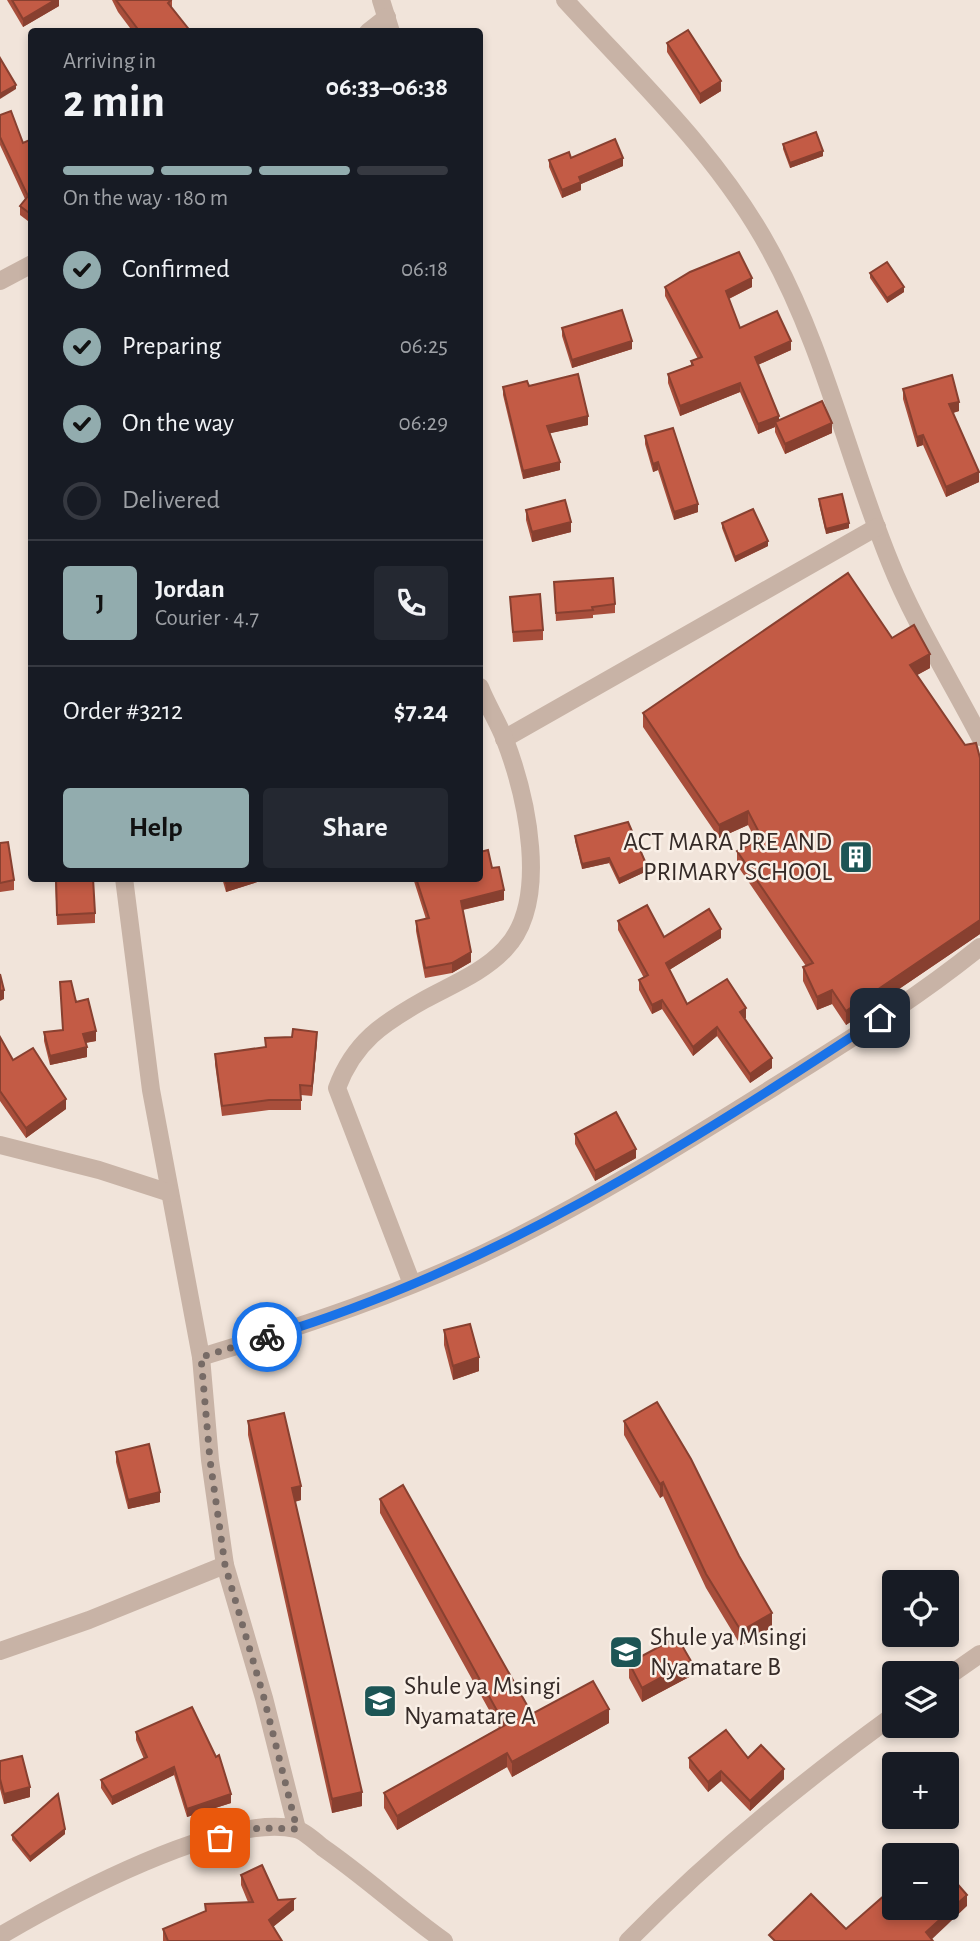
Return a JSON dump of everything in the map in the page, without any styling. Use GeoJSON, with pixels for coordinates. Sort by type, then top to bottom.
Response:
{"type":"FeatureCollection","features":[{"type":"Feature","properties":{"kind":"street"},"geometry":{"type":"LineString","coordinates":[[565,0],[731,187],[771,251],[833,397],[891,565],[980,737]]}},
{"type":"Feature","properties":{"kind":"street"},"geometry":{"type":"LineString","coordinates":[[372,28],[386,16]]}},
{"type":"Feature","properties":{"kind":"street"},"geometry":{"type":"LineString","coordinates":[[0,281],[28,266]]}},
{"type":"Feature","properties":{"kind":"street"},"geometry":{"type":"LineString","coordinates":[[504,739],[877,527]]}},
{"type":"Feature","properties":{"kind":"street"},"geometry":{"type":"LineString","coordinates":[[412,1284],[337,1088],[346,1063],[362,1044],[390,1019],[478,970],[506,948],[522,920],[531,890],[529,840],[519,785],[504,739],[483,694]]}},
{"type":"Feature","properties":{"kind":"street"},"geometry":{"type":"LineString","coordinates":[[125,882],[151,1090],[201,1357],[210,1460],[225,1565],[264,1698],[297,1829]]}},
{"type":"Feature","properties":{"kind":"street"},"geometry":{"type":"LineString","coordinates":[[201,1357],[297,1328],[412,1284],[502,1244],[698,1135],[855,1035],[980,947]]}},
{"type":"Feature","properties":{"kind":"street"},"geometry":{"type":"LineString","coordinates":[[0,1145],[99,1170],[170,1193]]}},
{"type":"Feature","properties":{"kind":"street"},"geometry":{"type":"LineString","coordinates":[[0,1651],[89,1620],[225,1565]]}},
{"type":"Feature","properties":{"kind":"street"},"geometry":{"type":"LineString","coordinates":[[959,1669],[980,1654]]}},
{"type":"Feature","properties":{"kind":"street"},"geometry":{"type":"LineString","coordinates":[[628,1941],[688,1880],[768,1811],[882,1724]]}},
{"type":"Feature","properties":{"kind":"street"},"geometry":{"type":"LineString","coordinates":[[0,1936],[53,1905],[136,1865],[201,1842],[259,1828],[297,1829],[444,1941]]}},
{"type":"Feature","properties":{"kind":"building"},"geometry":{"type":"Polygon","coordinates":[[[12,0],[55,0],[23,19],[12,0]]]}},
{"type":"Feature","properties":{"kind":"building"},"geometry":{"type":"Polygon","coordinates":[[[116,0],[171,0],[168,3],[188,28],[137,28],[116,0]]]}},
{"type":"Feature","properties":{"kind":"building"},"geometry":{"type":"Polygon","coordinates":[[[688,30],[721,81],[700,94],[667,43],[688,30]]]}},
{"type":"Feature","properties":{"kind":"building"},"geometry":{"type":"Polygon","coordinates":[[[0,58],[16,85],[0,94],[0,58]]]}},
{"type":"Feature","properties":{"kind":"building"},"geometry":{"type":"Polygon","coordinates":[[[11,111],[23,143],[28,141],[28,196],[0,137],[0,115],[11,111]]]}},
{"type":"Feature","properties":{"kind":"building"},"geometry":{"type":"Polygon","coordinates":[[[816,132],[823,151],[790,163],[783,144],[816,132]]]}},
{"type":"Feature","properties":{"kind":"building"},"geometry":{"type":"Polygon","coordinates":[[[615,139],[623,158],[579,177],[581,182],[562,190],[549,160],[569,152],[571,158],[615,139]]]}},
{"type":"Feature","properties":{"kind":"building"},"geometry":{"type":"Polygon","coordinates":[[[28,196],[28,212],[20,206],[28,196]]]}},
{"type":"Feature","properties":{"kind":"building"},"geometry":{"type":"Polygon","coordinates":[[[739,252],[752,278],[726,291],[740,328],[777,311],[791,341],[755,357],[779,416],[758,424],[740,383],[680,406],[668,374],[693,365],[691,361],[702,357],[665,287],[690,272],[739,252]]]}},
{"type":"Feature","properties":{"kind":"building"},"geometry":{"type":"Polygon","coordinates":[[[887,262],[904,287],[887,298],[870,273],[887,262]]]}},
{"type":"Feature","properties":{"kind":"building"},"geometry":{"type":"Polygon","coordinates":[[[622,310],[632,341],[572,360],[562,328],[622,310]]]}},
{"type":"Feature","properties":{"kind":"building"},"geometry":{"type":"Polygon","coordinates":[[[578,374],[588,416],[547,426],[560,462],[523,471],[503,387],[527,381],[529,386],[578,374]]]}},
{"type":"Feature","properties":{"kind":"building"},"geometry":{"type":"Polygon","coordinates":[[[952,375],[959,402],[949,404],[979,472],[946,487],[923,435],[917,437],[903,389],[952,375]]]}},
{"type":"Feature","properties":{"kind":"building"},"geometry":{"type":"Polygon","coordinates":[[[822,401],[832,423],[785,444],[775,422],[822,401]]]}},
{"type":"Feature","properties":{"kind":"building"},"geometry":{"type":"Polygon","coordinates":[[[673,428],[698,504],[674,512],[658,462],[653,464],[645,436],[673,428]]]}},
{"type":"Feature","properties":{"kind":"building"},"geometry":{"type":"Polygon","coordinates":[[[842,494],[849,523],[826,529],[819,499],[842,494]]]}},
{"type":"Feature","properties":{"kind":"building"},"geometry":{"type":"Polygon","coordinates":[[[565,500],[571,522],[532,532],[526,510],[565,500]]]}},
{"type":"Feature","properties":{"kind":"building"},"geometry":{"type":"Polygon","coordinates":[[[753,509],[768,541],[735,557],[722,523],[753,509]]]}},
{"type":"Feature","properties":{"kind":"building","name":"ACT MARA PRE AND PRIMARY SCHOOL"},"geometry":{"type":"Polygon","coordinates":[[[848,573],[892,638],[914,625],[930,654],[910,665],[965,745],[976,743],[980,758],[980,920],[846,1011],[832,990],[817,997],[803,967],[813,963],[737,851],[762,838],[748,811],[719,825],[643,713],[848,573]]]}},
{"type":"Feature","properties":{"kind":"building"},"geometry":{"type":"Polygon","coordinates":[[[613,578],[615,604],[592,607],[593,610],[556,613],[554,582],[613,578]]]}},
{"type":"Feature","properties":{"kind":"building"},"geometry":{"type":"Polygon","coordinates":[[[540,594],[543,630],[513,632],[510,597],[540,594]]]}},
{"type":"Feature","properties":{"kind":"building"},"geometry":{"type":"Polygon","coordinates":[[[628,822],[647,866],[619,879],[609,858],[582,864],[575,836],[628,822]]]}},
{"type":"Feature","properties":{"kind":"building"},"geometry":{"type":"Polygon","coordinates":[[[8,842],[14,880],[0,883],[0,843],[8,842]]]}},
{"type":"Feature","properties":{"kind":"building"},"geometry":{"type":"Polygon","coordinates":[[[488,850],[492,868],[499,867],[504,890],[461,901],[471,952],[452,963],[425,968],[416,921],[429,918],[417,882],[483,882],[483,851],[488,850]]]}},
{"type":"Feature","properties":{"kind":"building"},"geometry":{"type":"Polygon","coordinates":[[[56,882],[93,882],[95,913],[57,915],[56,882]]]}},
{"type":"Feature","properties":{"kind":"building"},"geometry":{"type":"Polygon","coordinates":[[[647,905],[664,937],[709,909],[721,929],[666,963],[687,1004],[727,979],[746,1008],[740,1012],[772,1058],[750,1074],[717,1027],[693,1047],[662,1000],[652,1005],[639,980],[648,975],[618,921],[647,905]]]}},
{"type":"Feature","properties":{"kind":"building"},"geometry":{"type":"Polygon","coordinates":[[[0,974],[4,990],[0,991],[0,974]]]}},
{"type":"Feature","properties":{"kind":"building"},"geometry":{"type":"Polygon","coordinates":[[[71,981],[76,1002],[88,999],[96,1031],[83,1034],[87,1047],[50,1056],[44,1032],[63,1030],[60,982],[71,981]]]}},
{"type":"Feature","properties":{"kind":"building"},"geometry":{"type":"Polygon","coordinates":[[[293,1029],[317,1032],[312,1086],[300,1085],[301,1100],[269,1100],[222,1106],[215,1054],[266,1047],[265,1038],[292,1037],[293,1029]]]}},
{"type":"Feature","properties":{"kind":"building"},"geometry":{"type":"Polygon","coordinates":[[[0,1037],[13,1060],[33,1048],[66,1099],[26,1128],[0,1091],[0,1037]]]}},
{"type":"Feature","properties":{"kind":"building"},"geometry":{"type":"Polygon","coordinates":[[[616,1112],[636,1149],[595,1171],[575,1134],[616,1112]]]}},
{"type":"Feature","properties":{"kind":"building"},"geometry":{"type":"Polygon","coordinates":[[[470,1324],[479,1357],[453,1366],[444,1330],[470,1324]]]}},
{"type":"Feature","properties":{"kind":"building"},"geometry":{"type":"Polygon","coordinates":[[[657,1402],[691,1459],[739,1556],[772,1613],[741,1631],[706,1574],[663,1482],[660,1484],[624,1421],[657,1402]]]}},
{"type":"Feature","properties":{"kind":"building"},"geometry":{"type":"Polygon","coordinates":[[[284,1413],[301,1486],[292,1488],[362,1792],[332,1799],[248,1421],[284,1413]]]}},
{"type":"Feature","properties":{"kind":"building"},"geometry":{"type":"Polygon","coordinates":[[[149,1444],[160,1492],[128,1500],[116,1452],[149,1444]]]}},
{"type":"Feature","properties":{"kind":"building"},"geometry":{"type":"Polygon","coordinates":[[[403,1485],[532,1714],[593,1681],[609,1709],[512,1762],[507,1753],[397,1816],[384,1793],[505,1725],[380,1499],[403,1485]]]}},
{"type":"Feature","properties":{"kind":"building"},"geometry":{"type":"Polygon","coordinates":[[[677,1637],[691,1661],[642,1688],[629,1663],[677,1637]]]}},
{"type":"Feature","properties":{"kind":"building"},"geometry":{"type":"Polygon","coordinates":[[[192,1707],[216,1757],[219,1755],[231,1794],[187,1809],[174,1767],[112,1797],[101,1780],[147,1757],[136,1732],[192,1707]]]}},
{"type":"Feature","properties":{"kind":"building"},"geometry":{"type":"Polygon","coordinates":[[[726,1730],[748,1758],[761,1745],[784,1769],[750,1801],[721,1771],[708,1782],[689,1758],[726,1730]]]}},
{"type":"Feature","properties":{"kind":"building"},"geometry":{"type":"Polygon","coordinates":[[[22,1756],[30,1787],[4,1794],[0,1779],[0,1761],[22,1756]]]}},
{"type":"Feature","properties":{"kind":"building"},"geometry":{"type":"Polygon","coordinates":[[[58,1794],[65,1829],[30,1857],[12,1835],[58,1794]]]}},
{"type":"Feature","properties":{"kind":"building"},"geometry":{"type":"Polygon","coordinates":[[[262,1865],[278,1900],[294,1899],[269,1920],[282,1941],[168,1941],[163,1929],[206,1911],[205,1904],[253,1902],[241,1875],[262,1865]]]}},
{"type":"Feature","properties":{"kind":"building"},"geometry":{"type":"Polygon","coordinates":[[[959,1886],[967,1895],[959,1902],[959,1886]]]}},
{"type":"Feature","properties":{"kind":"building"},"geometry":{"type":"Polygon","coordinates":[[[811,1894],[846,1929],[882,1898],[882,1920],[939,1920],[926,1932],[933,1941],[775,1941],[769,1935],[811,1894]]]}},
{"type":"Feature","properties":{"kind":"way so far"},"geometry":{"type":"LineString","coordinates":[[220,1838],[259,1828],[297,1829],[264,1698],[225,1565],[210,1460],[201,1357],[267,1337]]}},
{"type":"Feature","properties":{"kind":"place","name":"ACT MARA PRE AND PRIMARY SCHOOL"},"geometry":{"type":"Point","coordinates":[856,857]}},
{"type":"Feature","properties":{"kind":"place","name":"Shule ya Msingi Nyamatare B"},"geometry":{"type":"Point","coordinates":[626,1652]}},
{"type":"Feature","properties":{"kind":"place","name":"Shule ya Msingi Nyamatare A"},"geometry":{"type":"Point","coordinates":[380,1701]}},
{"type":"Feature","properties":{"kind":"route"},"geometry":{"type":"LineString","coordinates":[[267,1337],[398,1289],[502,1244],[698,1135],[880,1018]]}}]}
